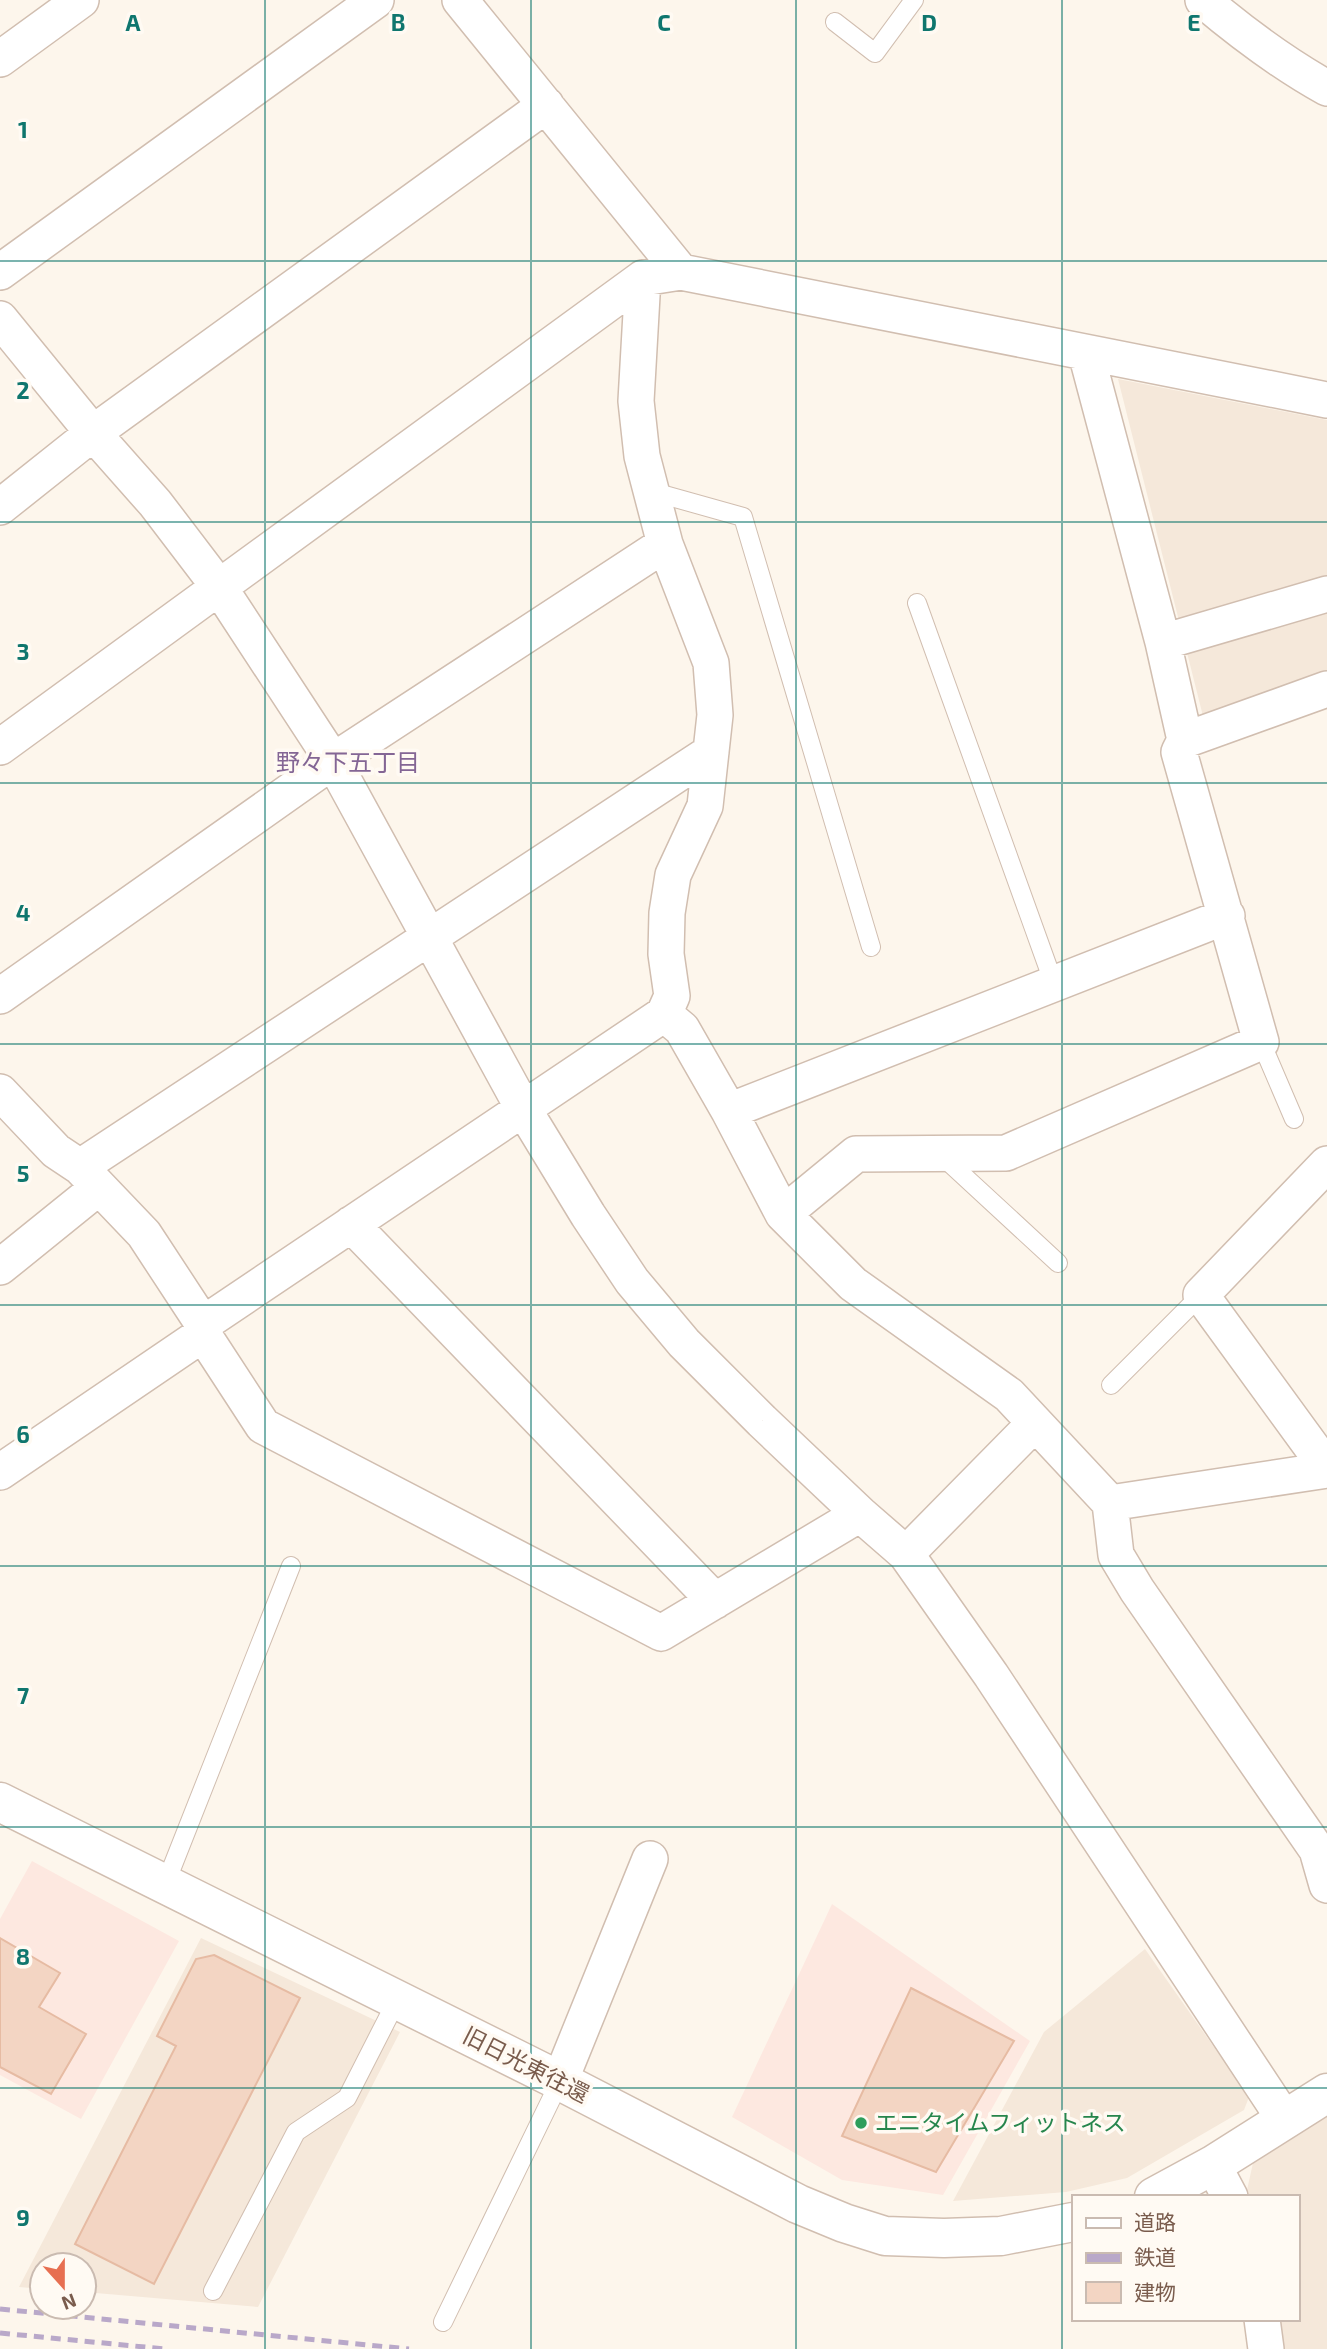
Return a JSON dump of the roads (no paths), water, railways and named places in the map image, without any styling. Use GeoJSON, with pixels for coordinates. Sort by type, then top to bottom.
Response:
{"type":"FeatureCollection","features":[{"type":"Feature","properties":{"kind":"street"},"geometry":{"type":"LineString","coordinates":[[0,59],[81,0]]}},
{"type":"Feature","properties":{"kind":"street"},"geometry":{"type":"LineString","coordinates":[[0,272],[376,0]]}},
{"type":"Feature","properties":{"kind":"street"},"geometry":{"type":"LineString","coordinates":[[460,0],[681,272]]}},
{"type":"Feature","properties":{"kind":"street"},"geometry":{"type":"LineString","coordinates":[[1206,1],[1229,23],[1296,71],[1327,88]]}},
{"type":"Feature","properties":{"kind":"street"},"geometry":{"type":"LineString","coordinates":[[0,507],[93,433],[546,105]]}},
{"type":"Feature","properties":{"kind":"street"},"geometry":{"type":"LineString","coordinates":[[0,747],[643,278],[681,272],[1327,400]]}},
{"type":"Feature","properties":{"kind":"street"},"geometry":{"type":"LineString","coordinates":[[0,1472],[351,1224],[664,1014],[672,996],[666,954],[667,913],[673,875],[705,806],[715,715],[711,663],[665,544],[642,456],[636,401],[643,278]]}},
{"type":"Feature","properties":{"kind":"street"},"geometry":{"type":"LineString","coordinates":[[0,319],[93,433],[155,503],[219,587],[333,761],[524,1110],[632,1281],[684,1343],[762,1421],[906,1554],[991,1675],[1285,2120]]}},
{"type":"Feature","properties":{"kind":"street"},"geometry":{"type":"LineString","coordinates":[[783,1214],[856,1154],[1006,1153],[1261,1042],[1179,752],[1185,740],[1163,642],[1086,353]]}},
{"type":"Feature","properties":{"kind":"street"},"geometry":{"type":"LineString","coordinates":[[0,996],[333,761],[665,544]]}},
{"type":"Feature","properties":{"kind":"street"},"geometry":{"type":"LineString","coordinates":[[1163,642],[1327,594]]}},
{"type":"Feature","properties":{"kind":"street"},"geometry":{"type":"LineString","coordinates":[[1185,740],[1327,689]]}},
{"type":"Feature","properties":{"kind":"street"},"geometry":{"type":"LineString","coordinates":[[0,1267],[89,1177],[430,937],[711,752]]}},
{"type":"Feature","properties":{"kind":"street"},"geometry":{"type":"LineString","coordinates":[[729,1111],[1227,916]]}},
{"type":"Feature","properties":{"kind":"street"},"geometry":{"type":"LineString","coordinates":[[664,1014],[682,1029],[783,1214],[853,1284],[1009,1395],[1110,1503],[1116,1555],[1137,1590],[1317,1850],[1327,1885]]}},
{"type":"Feature","properties":{"kind":"street"},"geometry":{"type":"LineString","coordinates":[[0,1092],[56,1151],[89,1177],[144,1234],[263,1426],[661,1633],[860,1514]]}},
{"type":"Feature","properties":{"kind":"street"},"geometry":{"type":"LineString","coordinates":[[1110,1503],[1327,1469],[1201,1294],[1327,1164]]}},
{"type":"Feature","properties":{"kind":"street"},"geometry":{"type":"LineString","coordinates":[[351,1224],[715,1601]]}},
{"type":"Feature","properties":{"kind":"street"},"geometry":{"type":"LineString","coordinates":[[906,1554],[1034,1424]]}},
{"type":"Feature","properties":{"kind":"street","name":"旧日光東往還"},"geometry":{"type":"LineString","coordinates":[[0,1802],[560,2081],[798,2204],[844,2223],[884,2236],[944,2238],[1001,2236],[1072,2222]]}},
{"type":"Feature","properties":{"kind":"street"},"geometry":{"type":"LineString","coordinates":[[560,2081],[650,1859]]}},
{"type":"Feature","properties":{"kind":"street"},"geometry":{"type":"LineString","coordinates":[[1162,2195],[1222,2181],[1285,2120],[1327,2092]]}},
{"type":"Feature","properties":{"kind":"street"},"geometry":{"type":"LineString","coordinates":[[1262,2321],[1266,2349]]}},
{"type":"Feature","properties":{"kind":"lane"},"geometry":{"type":"LineString","coordinates":[[835,22],[875,53],[914,0]]}},
{"type":"Feature","properties":{"kind":"lane"},"geometry":{"type":"LineString","coordinates":[[650,491],[743,517],[871,947]]}},
{"type":"Feature","properties":{"kind":"lane"},"geometry":{"type":"LineString","coordinates":[[917,603],[1054,984]]}},
{"type":"Feature","properties":{"kind":"lane"},"geometry":{"type":"LineString","coordinates":[[1261,1042],[1294,1119]]}},
{"type":"Feature","properties":{"kind":"lane"},"geometry":{"type":"LineString","coordinates":[[941,1155],[1058,1263]]}},
{"type":"Feature","properties":{"kind":"lane"},"geometry":{"type":"LineString","coordinates":[[1111,1385],[1201,1294]]}},
{"type":"Feature","properties":{"kind":"lane"},"geometry":{"type":"LineString","coordinates":[[165,1885],[290,1566]]}},
{"type":"Feature","properties":{"kind":"lane"},"geometry":{"type":"LineString","coordinates":[[213,2291],[296,2132],[347,2098],[397,2000]]}},
{"type":"Feature","properties":{"kind":"lane"},"geometry":{"type":"LineString","coordinates":[[443,2322],[560,2081]]}},
{"type":"Feature","properties":{"kind":"railway"},"geometry":{"type":"LineString","coordinates":[[0,2309],[409,2349]]}},
{"type":"Feature","properties":{"kind":"railway"},"geometry":{"type":"LineString","coordinates":[[0,2333],[165,2349]]}},
{"type":"Feature","properties":{"kind":"place","name":"エニタイムフィットネス"},"geometry":{"type":"Point","coordinates":[861,2123]}},
{"type":"Feature","properties":{"kind":"district","name":"野々下五丁目"},"geometry":{"type":"Point","coordinates":[348,763]}}]}
